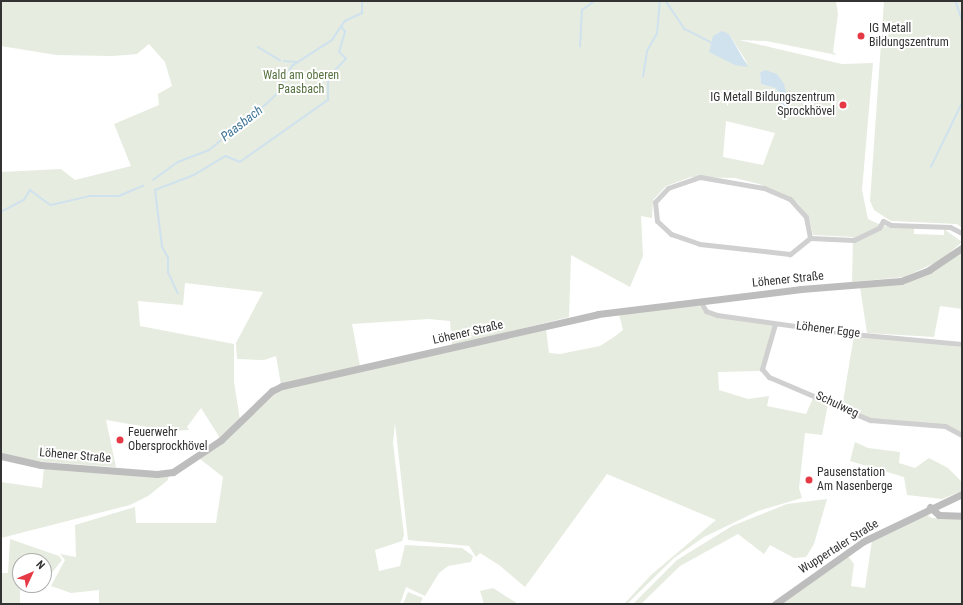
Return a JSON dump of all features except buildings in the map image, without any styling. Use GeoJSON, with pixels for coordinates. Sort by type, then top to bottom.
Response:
{"type":"FeatureCollection","features":[{"type":"Feature","properties":{"kind":"street"},"geometry":{"type":"LineString","coordinates":[[810,238],[806,217],[790,199],[736,181],[700,177],[668,188],[655,202],[657,221],[671,234],[700,244],[790,254],[810,238],[854,240],[879,228],[883,222],[891,225],[950,227],[962,233]]}},
{"type":"Feature","properties":{"kind":"street","name":"Löhener Straße"},"geometry":{"type":"LineString","coordinates":[[1,456],[41,465],[157,474],[173,472],[221,440],[272,391],[282,386],[598,314],[700,301],[901,281],[930,270],[962,248]]}},
{"type":"Feature","properties":{"kind":"street","name":"Löhener Egge"},"geometry":{"type":"LineString","coordinates":[[700,301],[706,311],[717,315],[775,324],[962,344]]}},
{"type":"Feature","properties":{"kind":"street","name":"Schulweg"},"geometry":{"type":"LineString","coordinates":[[775,324],[762,369],[769,377],[870,420],[945,426],[962,435]]}},
{"type":"Feature","properties":{"kind":"street","name":"Wuppertaler Straße"},"geometry":{"type":"LineString","coordinates":[[775,604],[864,541],[930,507],[962,494]]}},
{"type":"Feature","properties":{"kind":"street"},"geometry":{"type":"LineString","coordinates":[[930,507],[939,515],[962,516]]}},
{"type":"Feature","properties":{"kind":"green space","name":"Wald am oberen Paasbach"},"geometry":{"type":"Polygon","coordinates":[[[1,1],[836,1],[838,14],[833,52],[837,55],[766,41],[739,40],[842,64],[873,63],[862,190],[868,219],[883,226],[914,228],[914,234],[944,235],[944,229],[962,242],[941,260],[904,277],[852,282],[853,237],[813,235],[809,218],[797,202],[759,184],[735,178],[691,177],[666,186],[653,200],[652,218],[641,216],[643,256],[630,287],[571,255],[569,317],[452,346],[450,321],[429,319],[352,324],[360,366],[281,385],[276,356],[264,360],[237,359],[236,343],[263,292],[185,283],[183,305],[138,301],[140,326],[234,344],[234,382],[240,420],[220,438],[201,408],[187,427],[189,430],[171,431],[106,420],[116,467],[44,462],[1,454],[1,172],[61,169],[75,180],[131,166],[114,124],[159,105],[158,94],[172,86],[165,62],[149,44],[137,54],[113,56],[56,55],[1,46],[1,1]],[[717,33],[748,64],[729,34],[717,33]],[[760,73],[761,84],[775,88],[781,94],[782,110],[786,112],[788,94],[760,73]],[[726,121],[723,157],[763,165],[775,133],[726,121]]]}},
{"type":"Feature","properties":{"kind":"green space"},"geometry":{"type":"Polygon","coordinates":[[[884,1],[962,1],[962,228],[957,224],[891,221],[874,210],[870,201],[884,1]]]}},
{"type":"Feature","properties":{"kind":"green space"},"geometry":{"type":"Polygon","coordinates":[[[962,251],[962,309],[940,306],[934,337],[867,333],[860,287],[915,280],[931,274],[962,251]]]}},
{"type":"Feature","properties":{"kind":"green space"},"geometry":{"type":"Polygon","coordinates":[[[698,305],[708,313],[773,325],[761,371],[718,372],[719,390],[748,399],[769,396],[767,406],[806,414],[814,396],[828,404],[822,435],[805,433],[799,488],[802,498],[758,511],[704,537],[674,558],[627,604],[624,604],[651,575],[716,520],[607,474],[525,587],[499,565],[480,553],[476,557],[469,546],[408,540],[395,423],[393,443],[404,535],[402,541],[375,550],[379,571],[400,566],[405,545],[462,548],[473,556],[471,562],[448,566],[439,573],[425,596],[406,587],[400,604],[99,604],[99,590],[71,593],[52,586],[65,560],[60,554],[76,557],[75,525],[135,507],[136,523],[216,523],[223,477],[200,459],[229,437],[282,388],[546,329],[549,353],[560,354],[600,346],[623,330],[619,314],[698,305]]]}},
{"type":"Feature","properties":{"kind":"green space"},"geometry":{"type":"Polygon","coordinates":[[[854,335],[962,346],[962,433],[944,425],[870,419],[842,408],[854,335]]]}},
{"type":"Feature","properties":{"kind":"green space"},"geometry":{"type":"Polygon","coordinates":[[[855,442],[868,448],[900,452],[899,463],[915,468],[929,458],[948,468],[962,482],[962,491],[942,499],[907,495],[904,477],[850,461],[855,442]]]}},
{"type":"Feature","properties":{"kind":"green space"},"geometry":{"type":"Polygon","coordinates":[[[44,467],[169,474],[168,480],[148,496],[130,505],[1,538],[1,482],[42,488],[44,467]]]}},
{"type":"Feature","properties":{"kind":"green space"},"geometry":{"type":"Polygon","coordinates":[[[827,499],[814,544],[806,557],[794,558],[770,545],[764,554],[738,534],[680,566],[641,604],[633,604],[677,560],[732,526],[787,504],[827,499]]]}},
{"type":"Feature","properties":{"kind":"green space"},"geometry":{"type":"Polygon","coordinates":[[[925,514],[932,518],[962,518],[962,604],[780,604],[847,555],[854,564],[851,586],[865,588],[872,540],[925,514]]]}},
{"type":"Feature","properties":{"kind":"green space"},"geometry":{"type":"Polygon","coordinates":[[[10,539],[50,553],[12,553],[12,593],[20,593],[20,604],[1,604],[1,573],[8,573],[10,539]]]}},
{"type":"Feature","properties":{"kind":"green space"},"geometry":{"type":"Polygon","coordinates":[[[52,554],[59,556],[62,560],[52,573],[52,554]]]}},
{"type":"Feature","properties":{"kind":"green space"},"geometry":{"type":"Polygon","coordinates":[[[493,588],[518,604],[484,604],[480,591],[493,588]]]}},
{"type":"Feature","properties":{"kind":"green space"},"geometry":{"type":"Polygon","coordinates":[[[408,592],[423,598],[420,604],[403,604],[408,592]]]}},
{"type":"Feature","properties":{"kind":"water"},"geometry":{"type":"Polygon","coordinates":[[[722,31],[729,34],[748,67],[735,65],[709,52],[713,36],[722,31]]]}},
{"type":"Feature","properties":{"kind":"water"},"geometry":{"type":"Polygon","coordinates":[[[765,70],[777,74],[784,84],[789,106],[786,113],[782,110],[781,94],[775,88],[761,84],[760,73],[765,70]]]}},
{"type":"Feature","properties":{"kind":"waterway","name":"Paasbach"},"geometry":{"type":"LineString","coordinates":[[153,180],[178,162],[209,150],[265,105],[277,94],[292,66],[332,40],[345,21],[362,13],[362,1]]}},
{"type":"Feature","properties":{"kind":"waterway"},"geometry":{"type":"LineString","coordinates":[[580,47],[582,10],[595,1]]}},
{"type":"Feature","properties":{"kind":"waterway"},"geometry":{"type":"LineString","coordinates":[[643,77],[647,51],[657,34],[660,1]]}},
{"type":"Feature","properties":{"kind":"waterway"},"geometry":{"type":"LineString","coordinates":[[666,1],[685,29],[711,42]]}},
{"type":"Feature","properties":{"kind":"waterway"},"geometry":{"type":"LineString","coordinates":[[956,1],[962,19]]}},
{"type":"Feature","properties":{"kind":"waterway"},"geometry":{"type":"LineString","coordinates":[[178,294],[168,273],[168,258],[162,247],[155,190],[194,175],[226,156],[240,162],[328,100],[328,78],[346,59],[339,52],[345,32],[342,28]]}},
{"type":"Feature","properties":{"kind":"waterway"},"geometry":{"type":"LineString","coordinates":[[258,47],[280,60]]}},
{"type":"Feature","properties":{"kind":"waterway"},"geometry":{"type":"LineString","coordinates":[[284,61],[296,62]]}},
{"type":"Feature","properties":{"kind":"waterway"},"geometry":{"type":"LineString","coordinates":[[931,167],[962,103]]}},
{"type":"Feature","properties":{"kind":"waterway","name":"Paasbach"},"geometry":{"type":"LineString","coordinates":[[1,212],[24,200],[30,190],[51,205],[89,196],[119,196],[143,186]]}},
{"type":"Feature","properties":{"kind":"place","name":"IG Metall Bildungszentrum"},"geometry":{"type":"Point","coordinates":[861,36]}},
{"type":"Feature","properties":{"kind":"place","name":"IG Metall Bildungszentrum Sprockhövel"},"geometry":{"type":"Point","coordinates":[843,105]}},
{"type":"Feature","properties":{"kind":"place","name":"Feuerwehr Obersprockhövel"},"geometry":{"type":"Point","coordinates":[120,440]}},
{"type":"Feature","properties":{"kind":"place","name":"Pausenstation Am Nasenberge"},"geometry":{"type":"Point","coordinates":[809,480]}}]}
